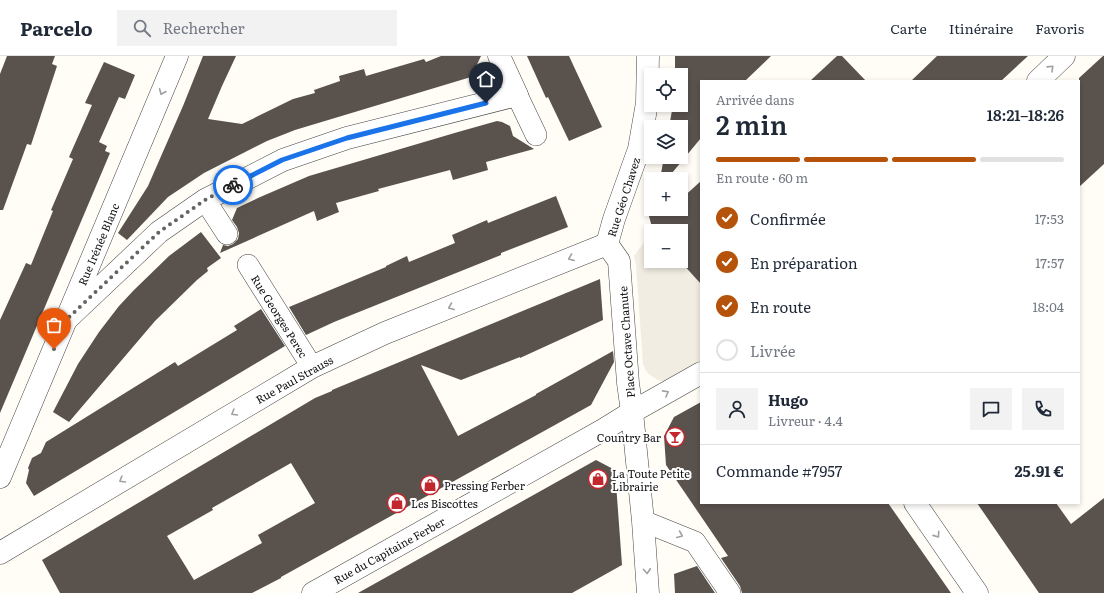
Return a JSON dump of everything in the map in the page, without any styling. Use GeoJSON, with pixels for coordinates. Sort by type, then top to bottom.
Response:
{"type":"FeatureCollection","features":[{"type":"Feature","properties":{"kind":"street","name":"Rue Irénée Blanc"},"geometry":{"type":"LineString","coordinates":[[0,477],[178,56]]}},
{"type":"Feature","properties":{"kind":"street"},"geometry":{"type":"LineString","coordinates":[[500,56],[536,135]]}},
{"type":"Feature","properties":{"kind":"street","name":"Rue Géo Chavez"},"geometry":{"type":"LineString","coordinates":[[607,244],[614,219],[639,149],[647,103],[648,56]]}},
{"type":"Feature","properties":{"kind":"street"},"geometry":{"type":"LineString","coordinates":[[1039,80],[1064,56]]}},
{"type":"Feature","properties":{"kind":"street"},"geometry":{"type":"LineString","coordinates":[[66,320],[159,232],[205,200],[282,160],[347,138],[517,95]]}},
{"type":"Feature","properties":{"kind":"street"},"geometry":{"type":"LineString","coordinates":[[205,200],[227,234]]}},
{"type":"Feature","properties":{"kind":"street","name":"Rue Paul Strauss"},"geometry":{"type":"LineString","coordinates":[[0,553],[312,367],[385,333],[607,244]]}},
{"type":"Feature","properties":{"kind":"street","name":"Place Octave Chanute"},"geometry":{"type":"LineString","coordinates":[[607,244],[619,261],[628,383],[632,412],[700,374]]}},
{"type":"Feature","properties":{"kind":"street","name":"Rue Georges Perec"},"geometry":{"type":"LineString","coordinates":[[248,265],[312,367]]}},
{"type":"Feature","properties":{"kind":"street"},"geometry":{"type":"LineString","coordinates":[[632,412],[643,521],[648,593]]}},
{"type":"Feature","properties":{"kind":"street","name":"Rue du Capitaine Ferber"},"geometry":{"type":"LineString","coordinates":[[313,593],[603,430],[632,412]]}},
{"type":"Feature","properties":{"kind":"street"},"geometry":{"type":"LineString","coordinates":[[916,504],[977,593]]}},
{"type":"Feature","properties":{"kind":"street"},"geometry":{"type":"LineString","coordinates":[[643,521],[695,542],[730,593]]}},
{"type":"Feature","properties":{"kind":"shaded area"},"geometry":{"type":"Polygon","coordinates":[[[644,242],[644,268],[686,268],[700,283],[700,367],[665,382],[658,380],[646,371],[643,364],[636,265],[634,256],[644,242]]]}},
{"type":"Feature","properties":{"kind":"building"},"geometry":{"type":"Polygon","coordinates":[[[7,56],[55,56],[52,64],[57,66],[31,145],[27,144],[3,210],[0,210],[0,74],[7,56]]]}},
{"type":"Feature","properties":{"kind":"building"},"geometry":{"type":"Polygon","coordinates":[[[203,56],[236,56],[208,119],[242,124],[293,99],[315,93],[314,90],[340,81],[339,76],[364,69],[366,76],[424,59],[426,62],[441,56],[481,56],[471,77],[295,130],[267,141],[204,173],[168,197],[127,240],[118,233],[148,186],[203,56]]]}},
{"type":"Feature","properties":{"kind":"building"},"geometry":{"type":"Polygon","coordinates":[[[527,56],[569,56],[602,127],[569,141],[548,97],[546,98],[527,56]]]}},
{"type":"Feature","properties":{"kind":"building"},"geometry":{"type":"Polygon","coordinates":[[[675,56],[771,56],[746,80],[700,80],[700,139],[688,154],[688,120],[670,120],[672,112],[688,112],[688,68],[675,68],[675,56]]]}},
{"type":"Feature","properties":{"kind":"building"},"geometry":{"type":"Polygon","coordinates":[[[837,56],[842,56],[865,80],[811,80],[837,56]]]}},
{"type":"Feature","properties":{"kind":"building"},"geometry":{"type":"Polygon","coordinates":[[[937,56],[1028,56],[1002,80],[912,80],[937,56]]]}},
{"type":"Feature","properties":{"kind":"building"},"geometry":{"type":"Polygon","coordinates":[[[1104,56],[1104,164],[1080,186],[1080,80],[1079,78],[1104,56]]]}},
{"type":"Feature","properties":{"kind":"building"},"geometry":{"type":"Polygon","coordinates":[[[104,62],[135,75],[125,99],[119,97],[99,142],[107,146],[105,151],[110,153],[0,413],[0,320],[26,263],[31,265],[53,211],[51,210],[73,159],[69,157],[92,105],[85,103],[104,62]]]}},
{"type":"Feature","properties":{"kind":"building"},"geometry":{"type":"Polygon","coordinates":[[[497,121],[510,126],[513,136],[534,149],[486,162],[488,170],[453,180],[450,170],[378,189],[379,191],[336,203],[339,212],[317,221],[314,211],[220,253],[223,245],[228,246],[233,244],[238,239],[239,233],[232,220],[237,208],[309,176],[497,121]]]}},
{"type":"Feature","properties":{"kind":"building"},"geometry":{"type":"Polygon","coordinates":[[[663,164],[679,164],[673,172],[661,172],[663,164]]]}},
{"type":"Feature","properties":{"kind":"building"},"geometry":{"type":"Polygon","coordinates":[[[700,182],[700,283],[686,268],[688,268],[688,224],[651,224],[649,216],[688,216],[688,193],[700,182]]]}},
{"type":"Feature","properties":{"kind":"building"},"geometry":{"type":"Polygon","coordinates":[[[556,196],[568,227],[501,253],[501,255],[334,322],[306,335],[289,307],[386,267],[407,256],[409,262],[455,243],[452,235],[487,220],[488,223],[556,196]]]}},
{"type":"Feature","properties":{"kind":"building"},"geometry":{"type":"Polygon","coordinates":[[[201,232],[221,258],[207,268],[208,271],[155,321],[69,422],[53,412],[78,364],[99,332],[119,306],[169,256],[201,232]]]}},
{"type":"Feature","properties":{"kind":"building"},"geometry":{"type":"Polygon","coordinates":[[[600,279],[603,320],[520,358],[461,380],[421,365],[458,436],[536,395],[613,351],[614,362],[591,405],[252,593],[60,593],[42,560],[315,398],[600,279]],[[291,463],[212,508],[213,510],[167,536],[194,580],[262,543],[258,535],[315,503],[291,463]]]}},
{"type":"Feature","properties":{"kind":"building"},"geometry":{"type":"Polygon","coordinates":[[[261,309],[285,346],[34,496],[26,483],[29,470],[28,468],[32,458],[41,453],[46,442],[175,362],[178,366],[237,330],[234,326],[261,309]]]}},
{"type":"Feature","properties":{"kind":"building"},"geometry":{"type":"Polygon","coordinates":[[[700,403],[700,504],[889,504],[951,593],[742,593],[740,586],[721,558],[728,556],[666,465],[664,436],[674,417],[700,403]]]}},
{"type":"Feature","properties":{"kind":"building"},"geometry":{"type":"Polygon","coordinates":[[[596,460],[615,470],[622,565],[572,593],[358,593],[596,460]]]}},
{"type":"Feature","properties":{"kind":"building"},"geometry":{"type":"Polygon","coordinates":[[[1104,498],[1104,593],[1039,593],[978,504],[1057,504],[1071,524],[1104,498]]]}},
{"type":"Feature","properties":{"kind":"building"},"geometry":{"type":"Polygon","coordinates":[[[697,566],[715,593],[675,593],[674,574],[697,566]]]}},
{"type":"Feature","properties":{"kind":"way so far"},"geometry":{"type":"LineString","coordinates":[[54,349],[66,320],[159,232],[205,200],[233,185]]}},
{"type":"Feature","properties":{"kind":"place","name":"Country Bar"},"geometry":{"type":"Point","coordinates":[675,437]}},
{"type":"Feature","properties":{"kind":"place","name":"La Toute Petite Librairie"},"geometry":{"type":"Point","coordinates":[598,479]}},
{"type":"Feature","properties":{"kind":"place","name":"Pressing Ferber"},"geometry":{"type":"Point","coordinates":[430,485]}},
{"type":"Feature","properties":{"kind":"place","name":"Les Biscottes"},"geometry":{"type":"Point","coordinates":[397,503]}},
{"type":"Feature","properties":{"kind":"route"},"geometry":{"type":"LineString","coordinates":[[233,185],[282,160],[347,138],[486,103]]}}]}
